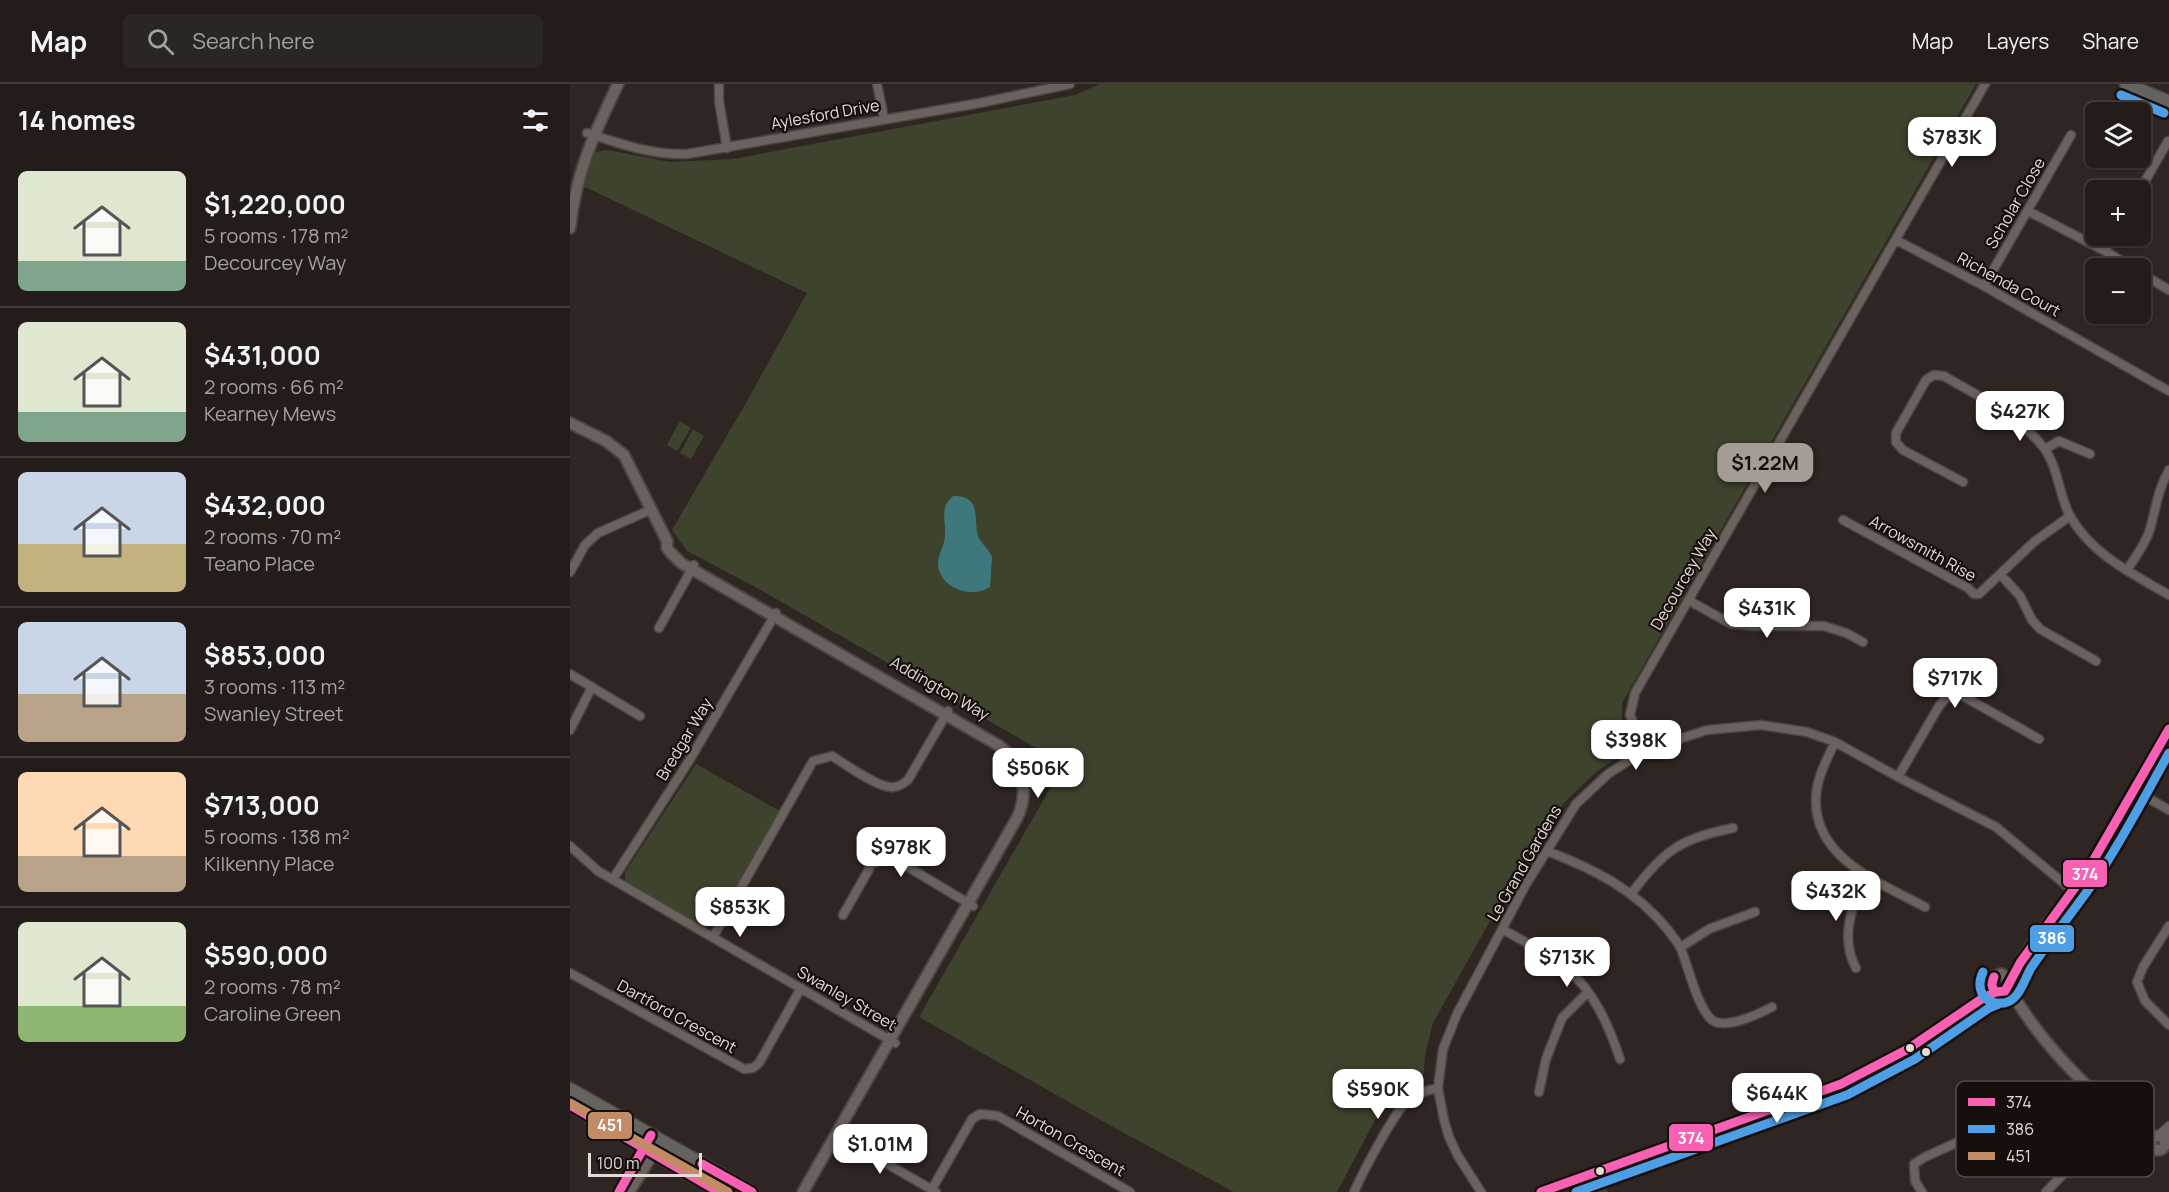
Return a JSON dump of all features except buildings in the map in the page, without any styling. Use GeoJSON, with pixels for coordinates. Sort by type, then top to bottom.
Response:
{"type":"FeatureCollection","features":[{"type":"Feature","properties":{"kind":"main road"},"geometry":{"type":"LineString","coordinates":[[2126,84],[2169,102]]}},
{"type":"Feature","properties":{"kind":"main road"},"geometry":{"type":"LineString","coordinates":[[570,1089],[752,1192]]}},
{"type":"Feature","properties":{"kind":"main road"},"geometry":{"type":"LineString","coordinates":[[570,1105],[720,1192]]}},
{"type":"Feature","properties":{"kind":"street"},"geometry":{"type":"LineString","coordinates":[[570,183],[611,84]]}},
{"type":"Feature","properties":{"kind":"street"},"geometry":{"type":"LineString","coordinates":[[570,228],[576,187],[590,134],[618,84]]}},
{"type":"Feature","properties":{"kind":"street"},"geometry":{"type":"LineString","coordinates":[[719,84],[719,101],[727,147]]}},
{"type":"Feature","properties":{"kind":"street"},"geometry":{"type":"LineString","coordinates":[[877,84],[884,118]]}},
{"type":"Feature","properties":{"kind":"street","name":"Aylesford Drive"},"geometry":{"type":"LineString","coordinates":[[590,134],[625,146],[665,154],[687,154],[980,103],[1070,84]]}},
{"type":"Feature","properties":{"kind":"street","name":"Decourcey Way"},"geometry":{"type":"LineString","coordinates":[[1645,750],[1630,715],[1635,693],[1985,84]]}},
{"type":"Feature","properties":{"kind":"street","name":"Scholar Close"},"geometry":{"type":"LineString","coordinates":[[1984,286],[2071,135]]}},
{"type":"Feature","properties":{"kind":"street"},"geometry":{"type":"LineString","coordinates":[[2146,180],[2168,141]]}},
{"type":"Feature","properties":{"kind":"street"},"geometry":{"type":"LineString","coordinates":[[2028,211],[2117,258]]}},
{"type":"Feature","properties":{"kind":"street","name":"Richenda Court"},"geometry":{"type":"LineString","coordinates":[[1896,240],[1984,286],[2169,391]]}},
{"type":"Feature","properties":{"kind":"street"},"geometry":{"type":"LineString","coordinates":[[2105,251],[2108,246]]}},
{"type":"Feature","properties":{"kind":"street"},"geometry":{"type":"LineString","coordinates":[[2151,279],[2169,290]]}},
{"type":"Feature","properties":{"kind":"street"},"geometry":{"type":"LineString","coordinates":[[1963,482],[1903,450],[1896,442],[1896,433],[1926,380],[1934,375],[1944,376],[2016,419],[2045,449],[2070,516],[2087,539],[2107,558],[2169,596]]}},
{"type":"Feature","properties":{"kind":"street","name":"Addington Way"},"geometry":{"type":"LineString","coordinates":[[570,423],[606,441],[624,455],[667,541],[693,568],[947,713],[1003,742],[1012,749],[1024,766],[1029,789],[1027,809],[892,1042],[809,1192]]}},
{"type":"Feature","properties":{"kind":"street"},"geometry":{"type":"LineString","coordinates":[[2045,449],[2059,441],[2090,454]]}},
{"type":"Feature","properties":{"kind":"street"},"geometry":{"type":"LineString","coordinates":[[2127,570],[2150,531],[2162,482],[2169,470]]}},
{"type":"Feature","properties":{"kind":"street"},"geometry":{"type":"LineString","coordinates":[[570,572],[585,545],[598,533],[650,510]]}},
{"type":"Feature","properties":{"kind":"street","name":"Arrowsmith Rise"},"geometry":{"type":"LineString","coordinates":[[1843,520],[1968,588],[1974,594],[1979,594],[2035,541],[2070,516]]}},
{"type":"Feature","properties":{"kind":"street"},"geometry":{"type":"LineString","coordinates":[[659,628],[693,568]]}},
{"type":"Feature","properties":{"kind":"street"},"geometry":{"type":"LineString","coordinates":[[2000,574],[2020,596],[2032,620],[2040,629],[2096,661]]}},
{"type":"Feature","properties":{"kind":"street"},"geometry":{"type":"LineString","coordinates":[[1689,600],[1731,624],[1824,626],[1846,633],[1863,642]]}},
{"type":"Feature","properties":{"kind":"street","name":"Bredgar Way"},"geometry":{"type":"LineString","coordinates":[[614,879],[689,761],[775,615]]}},
{"type":"Feature","properties":{"kind":"street"},"geometry":{"type":"LineString","coordinates":[[570,674],[640,716]]}},
{"type":"Feature","properties":{"kind":"street"},"geometry":{"type":"LineString","coordinates":[[570,730],[592,687]]}},
{"type":"Feature","properties":{"kind":"street"},"geometry":{"type":"LineString","coordinates":[[1898,777],[1939,706],[1946,698],[1961,695],[2039,739]]}},
{"type":"Feature","properties":{"kind":"street"},"geometry":{"type":"LineString","coordinates":[[713,937],[813,761],[832,756],[881,785],[892,788],[900,786],[908,780],[947,713]]}},
{"type":"Feature","properties":{"kind":"street","name":"Le Grand Gardens"},"geometry":{"type":"LineString","coordinates":[[1481,1192],[1449,1137],[1438,1088],[1443,1049],[1457,1014],[1502,928],[1576,804],[1608,774],[1645,750],[1707,730],[1761,725],[1806,732],[1835,742],[1996,827],[2073,891]]}},
{"type":"Feature","properties":{"kind":"street"},"geometry":{"type":"LineString","coordinates":[[1541,1192],[1772,1111],[1841,1084],[1908,1049],[2002,986],[2089,868],[2169,729]]}},
{"type":"Feature","properties":{"kind":"street"},"geometry":{"type":"LineString","coordinates":[[1835,742],[1823,768],[1815,798],[1818,825],[1827,841],[1843,858],[1865,875],[1925,907]]}},
{"type":"Feature","properties":{"kind":"street"},"geometry":{"type":"LineString","coordinates":[[2134,790],[2169,810]]}},
{"type":"Feature","properties":{"kind":"street"},"geometry":{"type":"LineString","coordinates":[[1632,894],[1649,870],[1677,845],[1709,833],[1733,828]]}},
{"type":"Feature","properties":{"kind":"street","name":"Swanley Street"},"geometry":{"type":"LineString","coordinates":[[570,846],[598,871],[892,1042]]}},
{"type":"Feature","properties":{"kind":"street"},"geometry":{"type":"LineString","coordinates":[[1547,851],[1600,874],[1632,894],[1660,920],[1681,947],[1692,984],[1713,1021],[1729,1023],[1772,1007]]}},
{"type":"Feature","properties":{"kind":"street"},"geometry":{"type":"LineString","coordinates":[[843,915],[872,864],[883,860],[898,861],[971,904]]}},
{"type":"Feature","properties":{"kind":"street"},"geometry":{"type":"LineString","coordinates":[[1856,968],[1848,947],[1848,927],[1853,905],[1865,875]]}},
{"type":"Feature","properties":{"kind":"street"},"geometry":{"type":"LineString","coordinates":[[1681,947],[1709,929],[1755,912]]}},
{"type":"Feature","properties":{"kind":"street"},"geometry":{"type":"LineString","coordinates":[[2169,926],[2143,966],[2137,982],[2145,1001],[2169,1025]]}},
{"type":"Feature","properties":{"kind":"street"},"geometry":{"type":"LineString","coordinates":[[1502,928],[1567,969],[1588,992],[1608,1026],[1620,1059]]}},
{"type":"Feature","properties":{"kind":"street","name":"Dartford Crescent"},"geometry":{"type":"LineString","coordinates":[[570,973],[744,1069],[753,1068],[759,1063],[801,988]]}},
{"type":"Feature","properties":{"kind":"street"},"geometry":{"type":"LineString","coordinates":[[2002,986],[2064,1061],[2084,1081]]}},
{"type":"Feature","properties":{"kind":"street"},"geometry":{"type":"LineString","coordinates":[[1539,1092],[1546,1059],[1562,1018],[1588,992]]}},
{"type":"Feature","properties":{"kind":"street"},"geometry":{"type":"LineString","coordinates":[[1353,1192],[1396,1116],[1410,1098],[1420,1092],[1438,1088]]}},
{"type":"Feature","properties":{"kind":"street","name":"Horton Crescent"},"geometry":{"type":"LineString","coordinates":[[934,1191],[972,1119],[980,1114],[998,1116],[1130,1192]]}},
{"type":"Feature","properties":{"kind":"street"},"geometry":{"type":"LineString","coordinates":[[2169,1126],[2161,1141],[2169,1157]]}},
{"type":"Feature","properties":{"kind":"street"},"geometry":{"type":"LineString","coordinates":[[839,1136],[934,1191]]}},
{"type":"Feature","properties":{"kind":"street","name":"Addington Way"},"geometry":{"type":"LineString","coordinates":[[803,1192],[839,1136]]}},
{"type":"Feature","properties":{"kind":"street"},"geometry":{"type":"LineString","coordinates":[[629,1192],[656,1138]]}},
{"type":"Feature","properties":{"kind":"street"},"geometry":{"type":"LineString","coordinates":[[1922,1192],[1915,1181],[1914,1164],[1956,1143]]}},
{"type":"Feature","properties":{"kind":"street"},"geometry":{"type":"LineString","coordinates":[[619,1192],[649,1151]]}},
{"type":"Feature","properties":{"kind":"street"},"geometry":{"type":"LineString","coordinates":[[2046,1192],[2062,1177]]}},
{"type":"Feature","properties":{"kind":"green space"},"geometry":{"type":"Polygon","coordinates":[[[1100,84],[1976,84],[1622,703],[1622,722],[1630,749],[1596,772],[1564,803],[1530,849],[1433,1023],[1425,1055],[1423,1079],[1392,1088],[1337,1192],[1234,1192],[1111,1126],[919,1017],[1064,764],[759,589],[687,551],[672,530],[807,293],[581,185],[591,153],[607,150],[670,162],[733,159],[1075,95],[1100,84]]]}},
{"type":"Feature","properties":{"kind":"green space"},"geometry":{"type":"Polygon","coordinates":[[[680,421],[691,428],[677,451],[667,445],[680,421]]]}},
{"type":"Feature","properties":{"kind":"green space"},"geometry":{"type":"Polygon","coordinates":[[[693,429],[704,436],[691,459],[680,453],[693,429]]]}},
{"type":"Feature","properties":{"kind":"green space"},"geometry":{"type":"Polygon","coordinates":[[[696,764],[780,811],[716,924],[706,927],[625,882],[625,872],[696,764]]]}},
{"type":"Feature","properties":{"kind":"green space"},"geometry":{"type":"Polygon","coordinates":[[[1604,1181],[1608,1192],[1575,1192],[1604,1181]]]}},
{"type":"Feature","properties":{"kind":"water"},"geometry":{"type":"Polygon","coordinates":[[[953,496],[968,499],[972,503],[978,536],[992,557],[990,587],[982,591],[956,589],[943,578],[939,571],[938,562],[945,538],[944,514],[946,505],[953,496]]]}},
{"type":"Feature","properties":{"kind":"transit line","name":"386"},"geometry":{"type":"LineString","coordinates":[[2121,95],[2164,113]]}},
{"type":"Feature","properties":{"kind":"transit line","name":"374"},"geometry":{"type":"LineString","coordinates":[[1994,977],[1992,982],[1994,990],[1996,992],[2005,991],[2020,963],[2089,868],[2169,729]]}},
{"type":"Feature","properties":{"kind":"transit line","name":"386"},"geometry":{"type":"LineString","coordinates":[[1983,972],[1980,984],[1986,999],[1991,1002],[2004,1003],[2014,998],[2031,968],[2108,861],[2169,753]]}},
{"type":"Feature","properties":{"kind":"transit line","name":"374"},"geometry":{"type":"LineString","coordinates":[[1541,1192],[1841,1084],[1908,1049],[1983,998],[1996,992]]}},
{"type":"Feature","properties":{"kind":"transit line","name":"386"},"geometry":{"type":"LineString","coordinates":[[1576,1192],[1847,1095],[1915,1059],[1989,1008],[2001,1003]]}},
{"type":"Feature","properties":{"kind":"transit line","name":"451"},"geometry":{"type":"LineString","coordinates":[[570,1103],[728,1192]]}},
{"type":"Feature","properties":{"kind":"transit line","name":"374"},"geometry":{"type":"LineString","coordinates":[[570,1105],[719,1192]]}},
{"type":"Feature","properties":{"kind":"transit line","name":"374"},"geometry":{"type":"LineString","coordinates":[[619,1192],[651,1135]]}},
{"type":"Feature","properties":{"kind":"transit line","name":"374"},"geometry":{"type":"LineString","coordinates":[[702,1164],[752,1192]]}}]}
